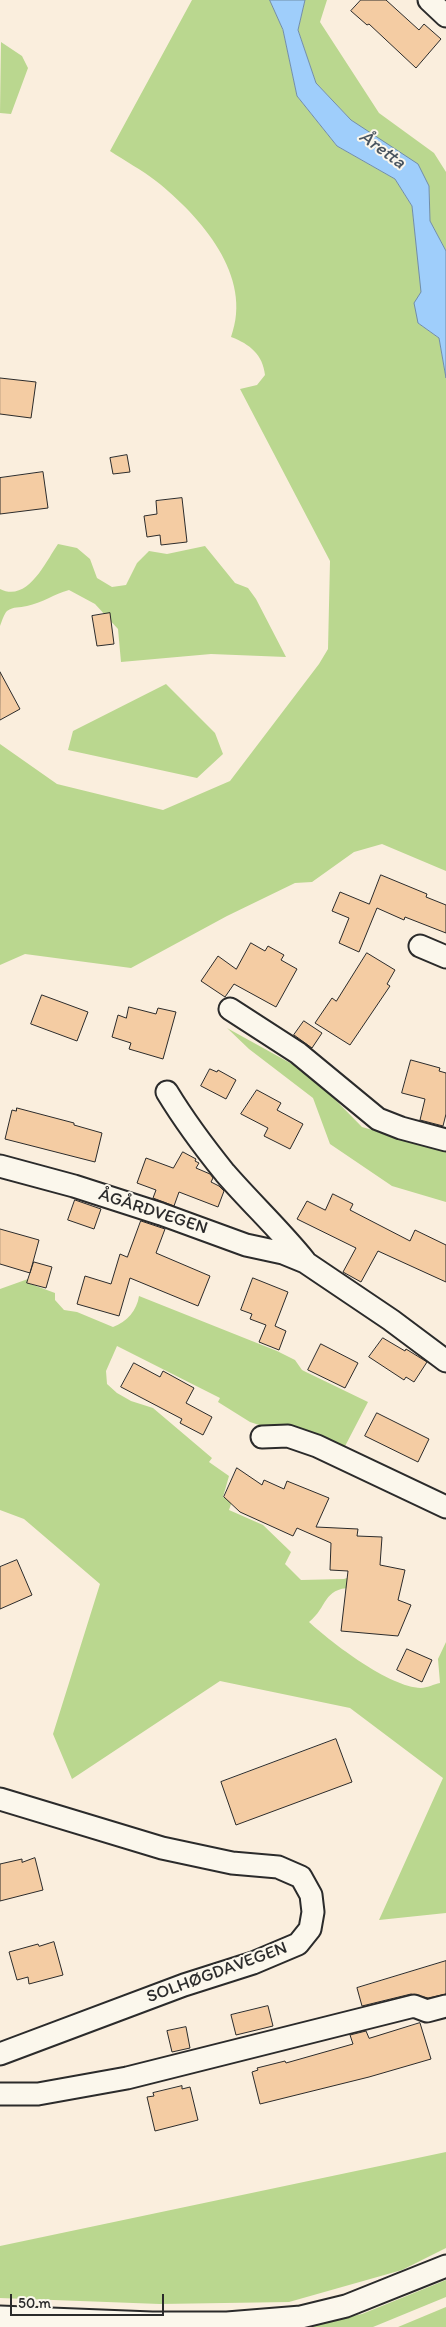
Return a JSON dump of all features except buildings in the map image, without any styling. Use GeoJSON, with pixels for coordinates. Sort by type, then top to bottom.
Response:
{"type":"FeatureCollection","features":[{"type":"Feature","properties":{"kind":"street"},"geometry":{"type":"LineString","coordinates":[[429,0],[446,16]]}},
{"type":"Feature","properties":{"kind":"street"},"geometry":{"type":"LineString","coordinates":[[420,946],[446,957]]}},
{"type":"Feature","properties":{"kind":"street"},"geometry":{"type":"LineString","coordinates":[[230,1009],[298,1053],[378,1119],[400,1128],[446,1140]]}},
{"type":"Feature","properties":{"kind":"street","name":"ÅGÅRDVEGEN"},"geometry":{"type":"LineString","coordinates":[[167,1092],[226,1173],[278,1228],[305,1262]]}},
{"type":"Feature","properties":{"kind":"street","name":"ÅGÅRDVEGEN"},"geometry":{"type":"LineString","coordinates":[[0,1166],[109,1197],[246,1244],[283,1253],[305,1262],[398,1324],[446,1361]]}},
{"type":"Feature","properties":{"kind":"street"},"geometry":{"type":"LineString","coordinates":[[262,1437],[288,1436],[316,1446],[446,1507]]}},
{"type":"Feature","properties":{"kind":"street","name":"SOLHØGDAVEGEN"},"geometry":{"type":"LineString","coordinates":[[0,1799],[162,1848],[232,1863],[278,1867],[301,1878],[311,1896],[313,1912],[310,1929],[298,1944],[253,1963],[184,1985],[0,2054]]}},
{"type":"Feature","properties":{"kind":"street"},"geometry":{"type":"LineString","coordinates":[[0,2094],[38,2094],[127,2078],[414,2006],[426,2011],[446,2006]]}},
{"type":"Feature","properties":{"kind":"street"},"geometry":{"type":"LineString","coordinates":[[0,2317],[152,2323],[227,2323],[301,2317],[346,2306],[446,2266]]}},
{"type":"Feature","properties":{"kind":"green space"},"geometry":{"type":"Polygon","coordinates":[[[192,0],[270,0],[283,30],[297,96],[337,146],[395,179],[412,206],[422,292],[418,323],[439,338],[446,378],[446,871],[382,844],[354,852],[312,882],[295,883],[227,916],[131,968],[25,954],[0,965],[0,744],[57,784],[163,810],[230,781],[319,664],[328,649],[330,561],[240,389],[257,385],[265,375],[262,362],[254,351],[244,343],[231,337],[236,314],[235,292],[229,270],[219,249],[205,230],[173,195],[139,169],[110,151],[192,0]]]}},
{"type":"Feature","properties":{"kind":"green space"},"geometry":{"type":"Polygon","coordinates":[[[305,0],[327,0],[320,22],[379,113],[434,153],[446,172],[446,251],[430,221],[429,186],[382,142],[351,120],[316,83],[298,30],[305,0]]]}},
{"type":"Feature","properties":{"kind":"green space"},"geometry":{"type":"Polygon","coordinates":[[[1,42],[22,56],[28,68],[11,114],[0,113],[1,42]]]}},
{"type":"Feature","properties":{"kind":"green space"},"geometry":{"type":"Polygon","coordinates":[[[58,544],[77,548],[90,559],[97,578],[112,587],[126,585],[137,563],[149,551],[167,554],[205,546],[235,583],[248,588],[256,599],[286,657],[211,654],[121,662],[118,629],[95,604],[69,590],[32,605],[10,609],[5,614],[0,626],[0,589],[10,592],[19,590],[27,585],[42,569],[58,544]]]}},
{"type":"Feature","properties":{"kind":"green space"},"geometry":{"type":"Polygon","coordinates":[[[166,684],[215,733],[223,754],[197,778],[68,750],[73,731],[166,684]]]}},
{"type":"Feature","properties":{"kind":"green space"},"geometry":{"type":"Polygon","coordinates":[[[227,1028],[310,1074],[362,1127],[446,1151],[446,1202],[392,1186],[330,1144],[313,1098],[249,1049],[227,1028]]]}},
{"type":"Feature","properties":{"kind":"green space"},"geometry":{"type":"Polygon","coordinates":[[[28,1279],[28,1283],[55,1293],[55,1300],[64,1310],[77,1312],[113,1327],[123,1322],[130,1315],[136,1306],[139,1296],[277,1351],[295,1360],[302,1370],[368,1402],[342,1452],[250,1422],[218,1402],[220,1398],[117,1346],[106,1371],[107,1384],[117,1393],[131,1401],[153,1408],[212,1458],[209,1462],[229,1476],[223,1497],[232,1501],[229,1510],[263,1525],[291,1552],[285,1564],[301,1580],[344,1579],[358,1574],[353,1588],[343,1589],[331,1594],[309,1622],[332,1641],[346,1652],[393,1680],[408,1686],[421,1688],[440,1683],[438,1659],[446,1642],[446,1913],[379,1920],[443,1778],[350,1708],[220,1681],[72,1779],[53,1734],[100,1584],[24,1519],[0,1510],[0,1289],[28,1279]]]}},
{"type":"Feature","properties":{"kind":"green space"},"geometry":{"type":"Polygon","coordinates":[[[446,2152],[446,2248],[402,2270],[289,2302],[160,2304],[0,2298],[0,2246],[446,2152]]]}},
{"type":"Feature","properties":{"kind":"green space"},"geometry":{"type":"Polygon","coordinates":[[[446,2280],[446,2297],[373,2327],[304,2327],[362,2314],[446,2280]]]}},
{"type":"Feature","properties":{"kind":"green space"},"geometry":{"type":"Polygon","coordinates":[[[446,2307],[446,2327],[398,2327],[446,2307]]]}},
{"type":"Feature","properties":{"kind":"water","name":"Åretta"},"geometry":{"type":"Polygon","coordinates":[[[270,0],[305,0],[298,30],[316,83],[351,120],[418,164],[429,186],[430,221],[446,251],[446,378],[439,338],[418,323],[414,303],[421,292],[412,206],[395,179],[337,146],[297,96],[283,30],[270,0]]]}}]}
